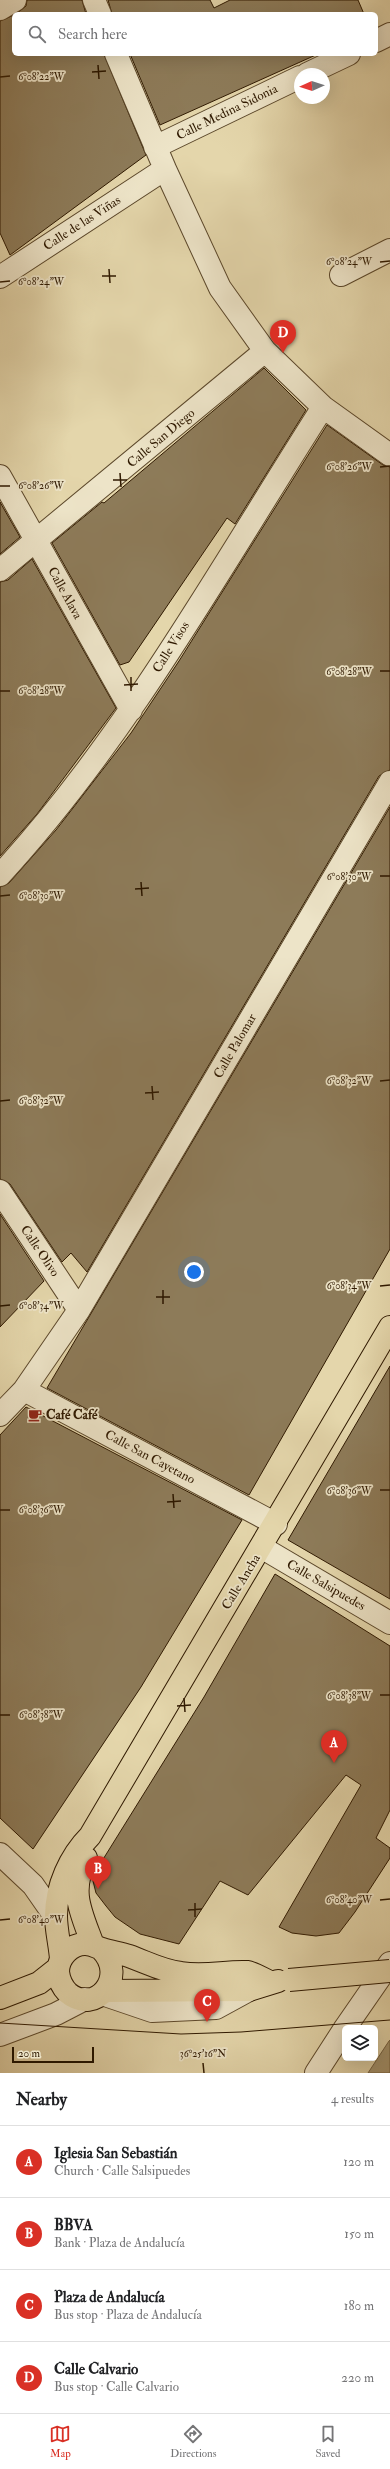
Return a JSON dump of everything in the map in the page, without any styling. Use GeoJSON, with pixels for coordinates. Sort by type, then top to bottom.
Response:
{"type":"FeatureCollection","features":[{"type":"Feature","properties":{"kind":"main road","name":"Calle Ancha"},"geometry":{"type":"LineString","coordinates":[[90,1836],[276,1524],[390,1327]]}},
{"type":"Feature","properties":{"kind":"main road"},"geometry":{"type":"LineString","coordinates":[[90,1836],[80,1846],[70,1864],[60,1890],[56,1918],[62,1986],[69,1994],[97,1995],[249,1990],[279,1981],[390,1971]]}},
{"type":"Feature","properties":{"kind":"main road"},"geometry":{"type":"LineString","coordinates":[[90,1836],[90,1850],[82,1867],[77,1892],[79,1907],[97,1947],[112,1963],[113,1972],[112,1980],[97,1995]]}},
{"type":"Feature","properties":{"kind":"main road"},"geometry":{"type":"LineString","coordinates":[[0,1998],[39,1983],[60,1964],[66,1952],[74,1946],[97,1947],[179,1973],[206,1976],[249,1972],[279,1981]]}},
{"type":"Feature","properties":{"kind":"street"},"geometry":{"type":"LineString","coordinates":[[0,9],[15,0]]}},
{"type":"Feature","properties":{"kind":"street"},"geometry":{"type":"LineString","coordinates":[[94,0],[99,12]]}},
{"type":"Feature","properties":{"kind":"street"},"geometry":{"type":"LineString","coordinates":[[378,40],[390,34]]}},
{"type":"Feature","properties":{"kind":"street"},"geometry":{"type":"LineString","coordinates":[[117,56],[155,147],[220,288],[265,351],[323,407],[390,455]]}},
{"type":"Feature","properties":{"kind":"street"},"geometry":{"type":"LineString","coordinates":[[320,68],[345,56]]}},
{"type":"Feature","properties":{"kind":"street","name":"Calle Medina Sidonia"},"geometry":{"type":"LineString","coordinates":[[155,147],[294,80]]}},
{"type":"Feature","properties":{"kind":"street","name":"Calle de las Viñas"},"geometry":{"type":"LineString","coordinates":[[0,275],[165,169]]}},
{"type":"Feature","properties":{"kind":"street"},"geometry":{"type":"LineString","coordinates":[[341,275],[390,250]]}},
{"type":"Feature","properties":{"kind":"street","name":"Calle San Diego"},"geometry":{"type":"LineString","coordinates":[[0,570],[265,351]]}},
{"type":"Feature","properties":{"kind":"street","name":"Calle Visos"},"geometry":{"type":"LineString","coordinates":[[0,875],[26,846],[131,710],[323,407]]}},
{"type":"Feature","properties":{"kind":"street","name":"Calle Alava"},"geometry":{"type":"LineString","coordinates":[[0,476],[35,541],[131,710]]}},
{"type":"Feature","properties":{"kind":"street","name":"Calle Palomar"},"geometry":{"type":"LineString","coordinates":[[0,1415],[24,1390],[79,1310],[390,782]]}},
{"type":"Feature","properties":{"kind":"street","name":"Calle Olivo"},"geometry":{"type":"LineString","coordinates":[[0,1191],[79,1310]]}},
{"type":"Feature","properties":{"kind":"street","name":"Calle San Cayetano"},"geometry":{"type":"LineString","coordinates":[[24,1390],[276,1524]]}},
{"type":"Feature","properties":{"kind":"street","name":"Calle Salsipuedes"},"geometry":{"type":"LineString","coordinates":[[261,1547],[390,1623]]}},
{"type":"Feature","properties":{"kind":"street"},"geometry":{"type":"LineString","coordinates":[[0,1854],[33,1885],[56,1918]]}},
{"type":"Feature","properties":{"kind":"street"},"geometry":{"type":"LineString","coordinates":[[347,2025],[390,1963]]}},
{"type":"Feature","properties":{"kind":"street"},"geometry":{"type":"LineString","coordinates":[[0,2035],[61,2012],[97,1995]]}},
{"type":"Feature","properties":{"kind":"street"},"geometry":{"type":"LineString","coordinates":[[316,2073],[342,2033]]}},
{"type":"Feature","properties":{"kind":"shaded area"},"geometry":{"type":"Polygon","coordinates":[[[390,2040],[390,2073],[368,2073],[376,2061],[378,2061],[378,2058],[390,2040]]]}},
{"type":"Feature","properties":{"kind":"building"},"geometry":{"type":"Polygon","coordinates":[[[27,0],[82,0],[85,12],[18,12],[26,6],[27,0]]]}},
{"type":"Feature","properties":{"kind":"building"},"geometry":{"type":"Polygon","coordinates":[[[108,0],[210,0],[214,8],[230,0],[358,0],[363,12],[111,12],[108,0]]]}},
{"type":"Feature","properties":{"kind":"building"},"geometry":{"type":"Polygon","coordinates":[[[12,16],[12,56],[105,56],[146,155],[10,255],[0,233],[0,21],[12,16]]]}},
{"type":"Feature","properties":{"kind":"building"},"geometry":{"type":"Polygon","coordinates":[[[131,56],[314,56],[160,125],[131,56]]]}},
{"type":"Feature","properties":{"kind":"building"},"geometry":{"type":"Polygon","coordinates":[[[264,368],[306,410],[235,524],[227,518],[129,662],[120,665],[52,543],[102,502],[104,503],[264,368]]]}},
{"type":"Feature","properties":{"kind":"building"},"geometry":{"type":"Polygon","coordinates":[[[327,425],[383,465],[390,467],[390,770],[379,776],[87,1272],[71,1253],[62,1262],[10,1184],[0,1179],[0,887],[9,883],[56,830],[131,733],[179,661],[327,425]]]}},
{"type":"Feature","properties":{"kind":"building"},"geometry":{"type":"Polygon","coordinates":[[[0,502],[20,537],[0,554],[0,502]]]}},
{"type":"Feature","properties":{"kind":"building"},"geometry":{"type":"Polygon","coordinates":[[[32,559],[116,708],[37,814],[0,856],[0,582],[8,580],[32,559]]]}},
{"type":"Feature","properties":{"kind":"building"},"geometry":{"type":"Polygon","coordinates":[[[390,807],[390,1249],[249,1495],[47,1388],[390,807]]]}},
{"type":"Feature","properties":{"kind":"building"},"geometry":{"type":"Polygon","coordinates":[[[0,1214],[44,1281],[0,1327],[0,1214]]]}},
{"type":"Feature","properties":{"kind":"building"},"geometry":{"type":"Polygon","coordinates":[[[390,1366],[390,1599],[288,1540],[390,1366]]]}},
{"type":"Feature","properties":{"kind":"building"},"geometry":{"type":"Polygon","coordinates":[[[26,1407],[242,1520],[141,1687],[33,1849],[0,1818],[0,1435],[26,1407]]]}},
{"type":"Feature","properties":{"kind":"building"},"geometry":{"type":"Polygon","coordinates":[[[275,1574],[390,1646],[390,1810],[376,1838],[390,1848],[390,1858],[355,1912],[339,1933],[316,1936],[292,1933],[279,1927],[361,1785],[346,1775],[248,1895],[220,1881],[179,1944],[140,1934],[115,1917],[96,1893],[92,1877],[204,1697],[275,1574]]]}},
{"type":"Feature","properties":{"kind":"tram line"},"geometry":{"type":"LineString","coordinates":[[0,2023],[181,2034],[241,2032],[390,2020]]}},
{"type":"Feature","properties":{"kind":"place","name":"Calle Calvario"},"geometry":{"type":"Point","coordinates":[283,353]}},
{"type":"Feature","properties":{"kind":"place","name":"Café Café"},"geometry":{"type":"Point","coordinates":[35,1415]}},
{"type":"Feature","properties":{"kind":"place","name":"Iglesia San Sebastián"},"geometry":{"type":"Point","coordinates":[334,1763]}},
{"type":"Feature","properties":{"kind":"place","name":"BBVA"},"geometry":{"type":"Point","coordinates":[98,1889]}},
{"type":"Feature","properties":{"kind":"place","name":"Plaza de Andalucía"},"geometry":{"type":"Point","coordinates":[207,2022]}}]}
